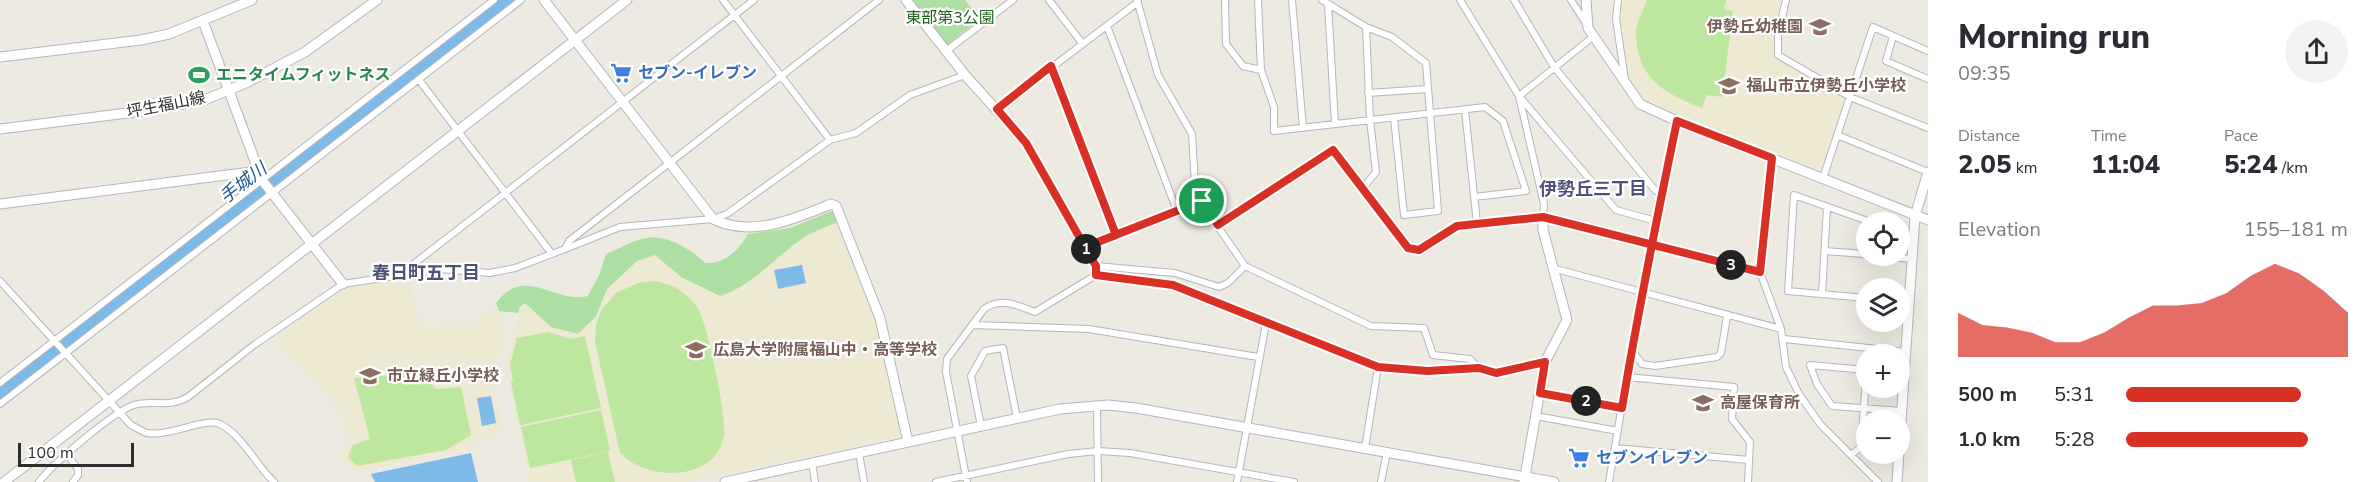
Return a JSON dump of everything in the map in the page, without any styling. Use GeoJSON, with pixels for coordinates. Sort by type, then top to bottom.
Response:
{"type":"FeatureCollection","features":[{"type":"Feature","properties":{"kind":"street"},"geometry":{"type":"LineString","coordinates":[[0,57],[141,40],[169,34],[252,0]]}},
{"type":"Feature","properties":{"kind":"street","name":"坪生福山線"},"geometry":{"type":"LineString","coordinates":[[0,129],[159,109],[207,99],[320,44],[377,0]]}},
{"type":"Feature","properties":{"kind":"street"},"geometry":{"type":"LineString","coordinates":[[0,404],[265,183],[494,0]]}},
{"type":"Feature","properties":{"kind":"street"},"geometry":{"type":"LineString","coordinates":[[0,383],[265,183],[419,80],[521,0]]}},
{"type":"Feature","properties":{"kind":"street"},"geometry":{"type":"LineString","coordinates":[[544,0],[713,219],[730,225],[756,228],[793,219],[831,204],[836,206],[880,318],[908,442]]}},
{"type":"Feature","properties":{"kind":"street"},"geometry":{"type":"LineString","coordinates":[[4,482],[627,0]]}},
{"type":"Feature","properties":{"kind":"street"},"geometry":{"type":"LineString","coordinates":[[723,0],[830,140]]}},
{"type":"Feature","properties":{"kind":"street"},"geometry":{"type":"LineString","coordinates":[[411,274],[411,266],[754,0]]}},
{"type":"Feature","properties":{"kind":"street"},"geometry":{"type":"LineString","coordinates":[[565,249],[568,241],[879,0]]}},
{"type":"Feature","properties":{"kind":"street"},"geometry":{"type":"LineString","coordinates":[[906,0],[965,75],[1026,143],[1085,247],[1096,271]]}},
{"type":"Feature","properties":{"kind":"street"},"geometry":{"type":"LineString","coordinates":[[946,51],[1012,0]]}},
{"type":"Feature","properties":{"kind":"street"},"geometry":{"type":"LineString","coordinates":[[1049,0],[1082,43]]}},
{"type":"Feature","properties":{"kind":"street"},"geometry":{"type":"LineString","coordinates":[[1225,0],[1226,44],[1243,66],[1261,70]]}},
{"type":"Feature","properties":{"kind":"street"},"geometry":{"type":"LineString","coordinates":[[1258,0],[1261,70],[1274,106],[1274,131],[1485,107],[1503,122],[1526,191],[1474,197]]}},
{"type":"Feature","properties":{"kind":"street"},"geometry":{"type":"LineString","coordinates":[[1292,0],[1303,128]]}},
{"type":"Feature","properties":{"kind":"street"},"geometry":{"type":"LineString","coordinates":[[1460,0],[1519,96],[1616,210],[1656,221]]}},
{"type":"Feature","properties":{"kind":"street"},"geometry":{"type":"LineString","coordinates":[[1514,0],[1554,67],[1655,190],[1662,194]]}},
{"type":"Feature","properties":{"kind":"street"},"geometry":{"type":"LineString","coordinates":[[1571,0],[1640,104],[1677,121],[1928,220]]}},
{"type":"Feature","properties":{"kind":"street"},"geometry":{"type":"LineString","coordinates":[[1586,0],[1591,32]]}},
{"type":"Feature","properties":{"kind":"street"},"geometry":{"type":"LineString","coordinates":[[1618,0],[1616,19],[1626,84]]}},
{"type":"Feature","properties":{"kind":"street"},"geometry":{"type":"LineString","coordinates":[[1786,0],[1778,34],[1778,55],[1850,97],[1928,128]]}},
{"type":"Feature","properties":{"kind":"street"},"geometry":{"type":"LineString","coordinates":[[997,109],[1138,1],[1158,75],[1192,134],[1195,185],[1202,201],[1245,266],[1371,327],[1424,328],[1433,355],[1470,359],[1479,368]]}},
{"type":"Feature","properties":{"kind":"street"},"geometry":{"type":"LineString","coordinates":[[1325,2],[1335,124]]}},
{"type":"Feature","properties":{"kind":"street"},"geometry":{"type":"LineString","coordinates":[[1325,2],[1366,27],[1392,37],[1426,63],[1438,211],[1404,215],[1394,118]]}},
{"type":"Feature","properties":{"kind":"street"},"geometry":{"type":"LineString","coordinates":[[203,21],[265,183],[343,284]]}},
{"type":"Feature","properties":{"kind":"street"},"geometry":{"type":"LineString","coordinates":[[1107,26],[1177,210]]}},
{"type":"Feature","properties":{"kind":"street"},"geometry":{"type":"LineString","coordinates":[[1363,188],[1376,172],[1368,93],[1366,27]]}},
{"type":"Feature","properties":{"kind":"street"},"geometry":{"type":"LineString","coordinates":[[1823,178],[1873,27],[1928,51]]}},
{"type":"Feature","properties":{"kind":"street"},"geometry":{"type":"LineString","coordinates":[[1519,96],[1591,32]]}},
{"type":"Feature","properties":{"kind":"street"},"geometry":{"type":"LineString","coordinates":[[1893,36],[1886,61],[1928,79]]}},
{"type":"Feature","properties":{"kind":"street"},"geometry":{"type":"LineString","coordinates":[[1051,66],[1116,235]]}},
{"type":"Feature","properties":{"kind":"street"},"geometry":{"type":"LineString","coordinates":[[39,482],[67,455],[119,412],[136,405],[177,403],[188,397],[254,345],[343,284],[451,268],[490,273],[515,268],[620,227],[713,219],[742,205],[830,140],[856,133],[910,94],[965,75]]}},
{"type":"Feature","properties":{"kind":"street"},"geometry":{"type":"LineString","coordinates":[[419,80],[552,254]]}},
{"type":"Feature","properties":{"kind":"street"},"geometry":{"type":"LineString","coordinates":[[1368,93],[1428,89]]}},
{"type":"Feature","properties":{"kind":"street"},"geometry":{"type":"LineString","coordinates":[[1519,96],[1544,204],[1543,230],[1567,321],[1545,362],[1525,479]]}},
{"type":"Feature","properties":{"kind":"street"},"geometry":{"type":"LineString","coordinates":[[1465,110],[1477,224]]}},
{"type":"Feature","properties":{"kind":"street"},"geometry":{"type":"LineString","coordinates":[[1609,482],[1641,293],[1677,121]]}},
{"type":"Feature","properties":{"kind":"street"},"geometry":{"type":"LineString","coordinates":[[1837,135],[1928,172],[1915,216],[1910,303]]}},
{"type":"Feature","properties":{"kind":"street"},"geometry":{"type":"LineString","coordinates":[[1218,225],[1333,150],[1408,248],[1419,250],[1457,226],[1543,217],[1760,272]]}},
{"type":"Feature","properties":{"kind":"street"},"geometry":{"type":"LineString","coordinates":[[1772,158],[1760,272],[1782,329],[1786,367],[1799,394],[1820,424],[1878,482]]}},
{"type":"Feature","properties":{"kind":"street"},"geometry":{"type":"LineString","coordinates":[[0,204],[265,183]]}},
{"type":"Feature","properties":{"kind":"street"},"geometry":{"type":"LineString","coordinates":[[1856,217],[1794,195],[1788,291],[1856,297]]}},
{"type":"Feature","properties":{"kind":"street"},"geometry":{"type":"LineString","coordinates":[[1085,247],[1202,201]]}},
{"type":"Feature","properties":{"kind":"street"},"geometry":{"type":"LineString","coordinates":[[1822,294],[1827,207]]}},
{"type":"Feature","properties":{"kind":"street"},"geometry":{"type":"LineString","coordinates":[[1825,251],[1856,254]]}},
{"type":"Feature","properties":{"kind":"street"},"geometry":{"type":"LineString","coordinates":[[967,479],[945,365],[984,309],[997,302],[1012,304],[1035,312],[1096,271],[1176,273],[1219,287],[1228,283],[1245,266]]}},
{"type":"Feature","properties":{"kind":"street"},"geometry":{"type":"LineString","coordinates":[[1552,268],[1782,329]]}},
{"type":"Feature","properties":{"kind":"street"},"geometry":{"type":"LineString","coordinates":[[1096,271],[1173,285],[1378,367],[1427,371],[1479,368],[1496,373],[1545,362]]}},
{"type":"Feature","properties":{"kind":"street"},"geometry":{"type":"LineString","coordinates":[[0,281],[131,425],[147,433],[185,429],[204,423],[219,423],[233,434],[274,482]]}},
{"type":"Feature","properties":{"kind":"street"},"geometry":{"type":"LineString","coordinates":[[1632,350],[1642,364],[1655,366],[1717,357],[1721,353],[1727,316]]}},
{"type":"Feature","properties":{"kind":"street"},"geometry":{"type":"LineString","coordinates":[[1237,482],[1266,323]]}},
{"type":"Feature","properties":{"kind":"street"},"geometry":{"type":"LineString","coordinates":[[972,325],[1089,328],[1258,357]]}},
{"type":"Feature","properties":{"kind":"street"},"geometry":{"type":"LineString","coordinates":[[1784,339],[1856,347]]}},
{"type":"Feature","properties":{"kind":"street"},"geometry":{"type":"LineString","coordinates":[[981,426],[971,376],[986,351],[1003,348],[1017,418]]}},
{"type":"Feature","properties":{"kind":"street"},"geometry":{"type":"LineString","coordinates":[[1856,369],[1810,365],[1817,384],[1832,406],[1889,410]]}},
{"type":"Feature","properties":{"kind":"street"},"geometry":{"type":"LineString","coordinates":[[1365,448],[1378,367]]}},
{"type":"Feature","properties":{"kind":"street"},"geometry":{"type":"LineString","coordinates":[[1627,377],[1734,387],[1732,419],[1750,442],[1748,482]]}},
{"type":"Feature","properties":{"kind":"street"},"geometry":{"type":"LineString","coordinates":[[1540,393],[1622,408]]}},
{"type":"Feature","properties":{"kind":"street"},"geometry":{"type":"LineString","coordinates":[[1851,455],[1861,447],[1865,398]]}},
{"type":"Feature","properties":{"kind":"street"},"geometry":{"type":"LineString","coordinates":[[1097,405],[1098,482]]}},
{"type":"Feature","properties":{"kind":"street"},"geometry":{"type":"LineString","coordinates":[[725,482],[1060,409],[1097,405],[1136,408],[1525,479],[1554,482]]}},
{"type":"Feature","properties":{"kind":"street"},"geometry":{"type":"LineString","coordinates":[[1536,416],[1618,431]]}},
{"type":"Feature","properties":{"kind":"street"},"geometry":{"type":"LineString","coordinates":[[1615,448],[1749,460]]}},
{"type":"Feature","properties":{"kind":"street"},"geometry":{"type":"LineString","coordinates":[[936,482],[967,479],[1068,454],[1098,451],[1130,453],[1294,482]]}},
{"type":"Feature","properties":{"kind":"street"},"geometry":{"type":"LineString","coordinates":[[1381,482],[1387,452]]}},
{"type":"Feature","properties":{"kind":"street"},"geometry":{"type":"LineString","coordinates":[[859,453],[864,482]]}},
{"type":"Feature","properties":{"kind":"street"},"geometry":{"type":"LineString","coordinates":[[67,455],[78,469],[78,475],[73,482]]}},
{"type":"Feature","properties":{"kind":"street"},"geometry":{"type":"LineString","coordinates":[[812,463],[815,482]]}},
{"type":"Feature","properties":{"kind":"street"},"geometry":{"type":"LineString","coordinates":[[1897,482],[1898,464]]}},
{"type":"Feature","properties":{"kind":"shaded area","name":"福山市立伊勢丘小学校"},"geometry":{"type":"Polygon","coordinates":[[[1622,0],[1782,0],[1773,33],[1774,54],[1842,97],[1843,103],[1823,167],[1817,168],[1646,101],[1628,79],[1624,68],[1619,20],[1622,0]]]}},
{"type":"Feature","properties":{"kind":"shaded area","name":"広島大学附属福山中・高等学校"},"geometry":{"type":"Polygon","coordinates":[[[838,222],[875,322],[902,436],[687,482],[530,482],[506,366],[520,307],[525,302],[551,327],[595,316],[607,289],[636,261],[655,255],[681,277],[720,296],[763,272],[809,235],[838,222]]]}},
{"type":"Feature","properties":{"kind":"shaded area","name":"市立緑丘小学校"},"geometry":{"type":"Polygon","coordinates":[[[382,281],[408,281],[422,327],[470,324],[493,308],[502,319],[503,334],[491,373],[503,433],[481,438],[469,448],[357,472],[341,457],[351,435],[327,395],[305,375],[275,337],[341,290],[382,281]]]}},
{"type":"Feature","properties":{"kind":"green space","name":"東部第3公園"},"geometry":{"type":"Polygon","coordinates":[[[912,0],[965,0],[980,19],[947,45],[912,0]]]}},
{"type":"Feature","properties":{"kind":"green space"},"geometry":{"type":"Polygon","coordinates":[[[1647,0],[1726,0],[1724,9],[1733,11],[1722,97],[1707,95],[1702,108],[1675,96],[1654,82],[1641,61],[1637,47],[1636,31],[1647,0]]]}},
{"type":"Feature","properties":{"kind":"green space"},"geometry":{"type":"Polygon","coordinates":[[[834,210],[838,222],[808,235],[755,277],[733,291],[720,296],[681,277],[655,255],[637,261],[607,289],[596,316],[578,334],[551,327],[525,303],[520,307],[518,313],[499,311],[496,303],[507,292],[518,287],[529,286],[564,295],[588,296],[600,273],[606,254],[641,239],[662,238],[686,248],[705,263],[712,263],[731,255],[748,234],[790,228],[834,210]]]}},
{"type":"Feature","properties":{"kind":"green space"},"geometry":{"type":"Polygon","coordinates":[[[654,281],[680,290],[699,310],[712,353],[723,411],[724,436],[718,451],[708,462],[695,469],[679,473],[647,469],[620,453],[595,342],[596,326],[601,311],[616,293],[638,283],[654,281]]]}},
{"type":"Feature","properties":{"kind":"green space"},"geometry":{"type":"Polygon","coordinates":[[[548,332],[571,339],[585,336],[601,408],[520,425],[511,382],[513,381],[510,365],[517,338],[548,332]]]}},
{"type":"Feature","properties":{"kind":"green space"},"geometry":{"type":"Polygon","coordinates":[[[427,373],[427,381],[437,389],[461,387],[471,435],[446,450],[357,466],[348,457],[353,445],[370,439],[354,378],[427,373]]]}},
{"type":"Feature","properties":{"kind":"green space"},"geometry":{"type":"Polygon","coordinates":[[[601,410],[610,451],[530,468],[521,427],[601,410]]]}},
{"type":"Feature","properties":{"kind":"green space"},"geometry":{"type":"Polygon","coordinates":[[[608,452],[615,482],[576,482],[571,460],[608,452]]]}},
{"type":"Feature","properties":{"kind":"water"},"geometry":{"type":"Polygon","coordinates":[[[802,265],[806,283],[778,289],[774,270],[802,265]]]}},
{"type":"Feature","properties":{"kind":"water"},"geometry":{"type":"Polygon","coordinates":[[[491,396],[496,423],[482,426],[477,398],[491,396]]]}},
{"type":"Feature","properties":{"kind":"water"},"geometry":{"type":"Polygon","coordinates":[[[471,453],[478,482],[375,482],[371,474],[471,453]]]}},
{"type":"Feature","properties":{"kind":"waterway","name":"手城川"},"geometry":{"type":"LineString","coordinates":[[0,394],[508,0]]}},
{"type":"Feature","properties":{"kind":"place","name":"伊勢丘幼稚園"},"geometry":{"type":"Point","coordinates":[1820,27]}},
{"type":"Feature","properties":{"kind":"place","name":"セブン-イレブン"},"geometry":{"type":"Point","coordinates":[621,73]}},
{"type":"Feature","properties":{"kind":"place","name":"エニタイムフィットネス"},"geometry":{"type":"Point","coordinates":[199,75]}},
{"type":"Feature","properties":{"kind":"place","name":"福山市立伊勢丘小学校"},"geometry":{"type":"Point","coordinates":[1729,86]}},
{"type":"Feature","properties":{"kind":"place","name":"広島大学附属福山中・高等学校"},"geometry":{"type":"Point","coordinates":[696,350]}},
{"type":"Feature","properties":{"kind":"place","name":"市立緑丘小学校"},"geometry":{"type":"Point","coordinates":[370,376]}},
{"type":"Feature","properties":{"kind":"place","name":"高屋保育所"},"geometry":{"type":"Point","coordinates":[1703,403]}},
{"type":"Feature","properties":{"kind":"place","name":"セブンイレブン"},"geometry":{"type":"Point","coordinates":[1579,458]}},
{"type":"Feature","properties":{"kind":"district","name":"伊勢丘三丁目"},"geometry":{"type":"Point","coordinates":[1593,189]}},
{"type":"Feature","properties":{"kind":"district","name":"春日町五丁目"},"geometry":{"type":"Point","coordinates":[426,273]}},
{"type":"Feature","properties":{"kind":"route"},"geometry":{"type":"LineString","coordinates":[[1202,201],[1177,210],[1116,235],[1085,247],[1026,143],[997,109],[1051,66],[1116,235],[1085,247],[1096,266],[1096,275],[1173,285],[1378,367],[1427,371],[1479,368],[1496,373],[1545,362],[1540,393],[1622,408],[1641,293],[1651,246],[1677,121],[1772,158],[1760,272],[1651,246],[1543,217],[1457,226],[1419,250],[1408,248],[1333,150],[1218,225],[1202,201]]}}]}
